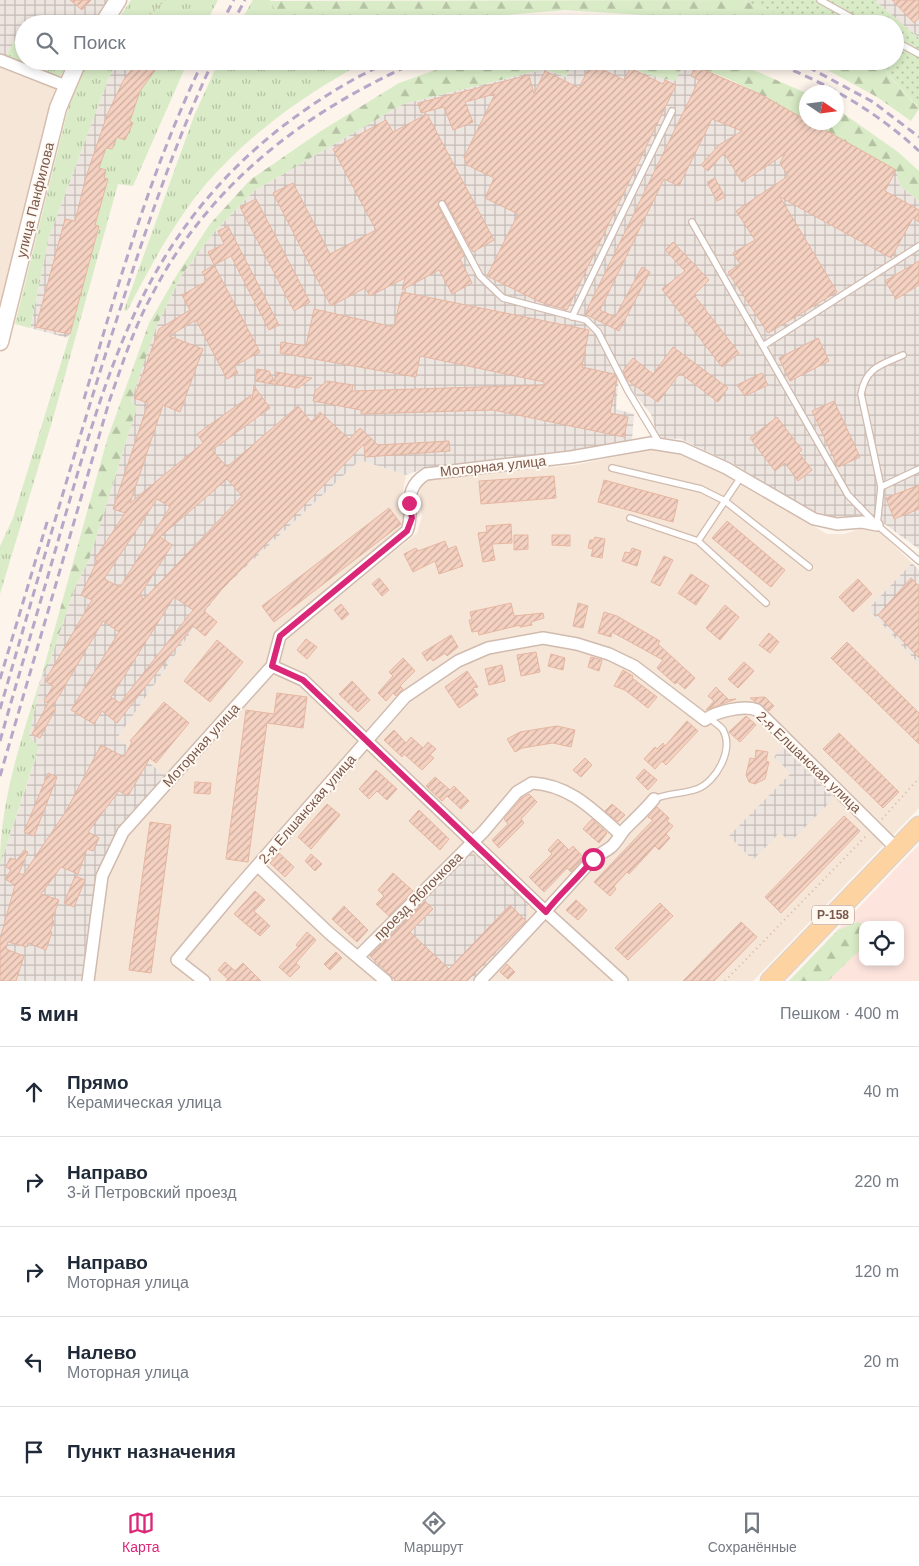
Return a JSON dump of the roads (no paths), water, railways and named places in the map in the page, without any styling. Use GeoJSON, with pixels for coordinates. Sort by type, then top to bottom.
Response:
{"type":"FeatureCollection","features":[{"type":"Feature","properties":{"kind":"main road"},"geometry":{"type":"LineString","coordinates":[[109,15],[118,0]]}},
{"type":"Feature","properties":{"kind":"main road","name":"улица Панфилова"},"geometry":{"type":"LineString","coordinates":[[0,342],[49,142],[66,86],[74,70]]}},
{"type":"Feature","properties":{"kind":"main road","name":"Р-158"},"geometry":{"type":"LineString","coordinates":[[770,981],[919,826]]}},
{"type":"Feature","properties":{"kind":"street"},"geometry":{"type":"LineString","coordinates":[[0,60],[15,66]]}},
{"type":"Feature","properties":{"kind":"street"},"geometry":{"type":"LineString","coordinates":[[25,70],[66,86]]}},
{"type":"Feature","properties":{"kind":"street","name":"Моторная улица"},"geometry":{"type":"LineString","coordinates":[[88,981],[102,876],[123,832],[272,666],[280,636],[407,531],[412,518],[409,503],[414,481],[426,474],[571,458],[651,443],[660,444],[682,448],[741,477],[814,519],[837,524],[862,522],[877,525]]}},
{"type":"Feature","properties":{"kind":"street","name":"2-я Елшанская улица"},"geometry":{"type":"LineString","coordinates":[[204,981],[177,960],[405,697],[458,661],[488,648],[543,638],[577,644],[609,654],[634,666],[704,720],[708,717],[742,708],[749,707],[757,710],[897,849]]}},
{"type":"Feature","properties":{"kind":"street"},"geometry":{"type":"LineString","coordinates":[[272,666],[303,680],[546,912],[622,981]]}},
{"type":"Feature","properties":{"kind":"street","name":"проезд Яблочкова"},"geometry":{"type":"LineString","coordinates":[[358,957],[472,841],[484,832],[517,792],[532,783],[555,786],[574,794],[620,834]]}},
{"type":"Feature","properties":{"kind":"street"},"geometry":{"type":"LineString","coordinates":[[480,981],[546,912],[562,890],[584,872],[593,859],[612,846],[620,834],[642,814],[654,799]]}},
{"type":"Feature","properties":{"kind":"street"},"geometry":{"type":"LineString","coordinates":[[258,866],[328,933],[386,981]]}},
{"type":"Feature","properties":{"kind":"lane"},"geometry":{"type":"LineString","coordinates":[[820,0],[848,15]]}},
{"type":"Feature","properties":{"kind":"lane"},"geometry":{"type":"LineString","coordinates":[[904,46],[919,54]]}},
{"type":"Feature","properties":{"kind":"lane"},"geometry":{"type":"LineString","coordinates":[[572,317],[672,110]]}},
{"type":"Feature","properties":{"kind":"lane"},"geometry":{"type":"LineString","coordinates":[[442,204],[480,276],[503,298],[586,320],[598,332],[628,391],[660,444]]}},
{"type":"Feature","properties":{"kind":"lane"},"geometry":{"type":"LineString","coordinates":[[692,222],[848,495],[877,525],[918,558]]}},
{"type":"Feature","properties":{"kind":"lane"},"geometry":{"type":"LineString","coordinates":[[763,346],[919,246]]}},
{"type":"Feature","properties":{"kind":"lane"},"geometry":{"type":"LineString","coordinates":[[877,525],[881,487],[862,394],[864,382],[871,370],[903,355]]}},
{"type":"Feature","properties":{"kind":"lane"},"geometry":{"type":"LineString","coordinates":[[612,468],[701,489],[725,501],[809,566]]}},
{"type":"Feature","properties":{"kind":"lane"},"geometry":{"type":"LineString","coordinates":[[881,487],[919,469]]}},
{"type":"Feature","properties":{"kind":"lane"},"geometry":{"type":"LineString","coordinates":[[698,541],[741,477]]}},
{"type":"Feature","properties":{"kind":"lane"},"geometry":{"type":"LineString","coordinates":[[630,518],[698,541],[766,603]]}},
{"type":"Feature","properties":{"kind":"lane"},"geometry":{"type":"LineString","coordinates":[[654,799],[699,788],[711,780],[720,767],[726,742],[723,729],[708,717]]}},
{"type":"Feature","properties":{"kind":"railway"},"geometry":{"type":"LineString","coordinates":[[226,15],[234,0]]}},
{"type":"Feature","properties":{"kind":"railway"},"geometry":{"type":"LineString","coordinates":[[237,15],[245,0]]}},
{"type":"Feature","properties":{"kind":"railway"},"geometry":{"type":"LineString","coordinates":[[84,399],[151,185],[199,70]]}},
{"type":"Feature","properties":{"kind":"railway"},"geometry":{"type":"LineString","coordinates":[[0,709],[107,348],[154,207],[176,148],[209,70]]}},
{"type":"Feature","properties":{"kind":"railway"},"geometry":{"type":"LineString","coordinates":[[0,741],[98,406],[117,354],[139,304],[166,256],[197,210],[236,167],[283,126],[308,108],[335,90],[372,70]]}},
{"type":"Feature","properties":{"kind":"railway"},"geometry":{"type":"LineString","coordinates":[[0,776],[109,402],[134,333],[153,293],[176,253],[203,217],[233,184],[265,154],[338,102],[401,70]]}},
{"type":"Feature","properties":{"kind":"railway"},"geometry":{"type":"LineString","coordinates":[[791,70],[848,98],[867,110],[919,151]]}},
{"type":"Feature","properties":{"kind":"railway"},"geometry":{"type":"LineString","coordinates":[[814,70],[873,102],[919,137]]}},
{"type":"Feature","properties":{"kind":"railway"},"geometry":{"type":"LineString","coordinates":[[0,679],[48,519]]}}]}
